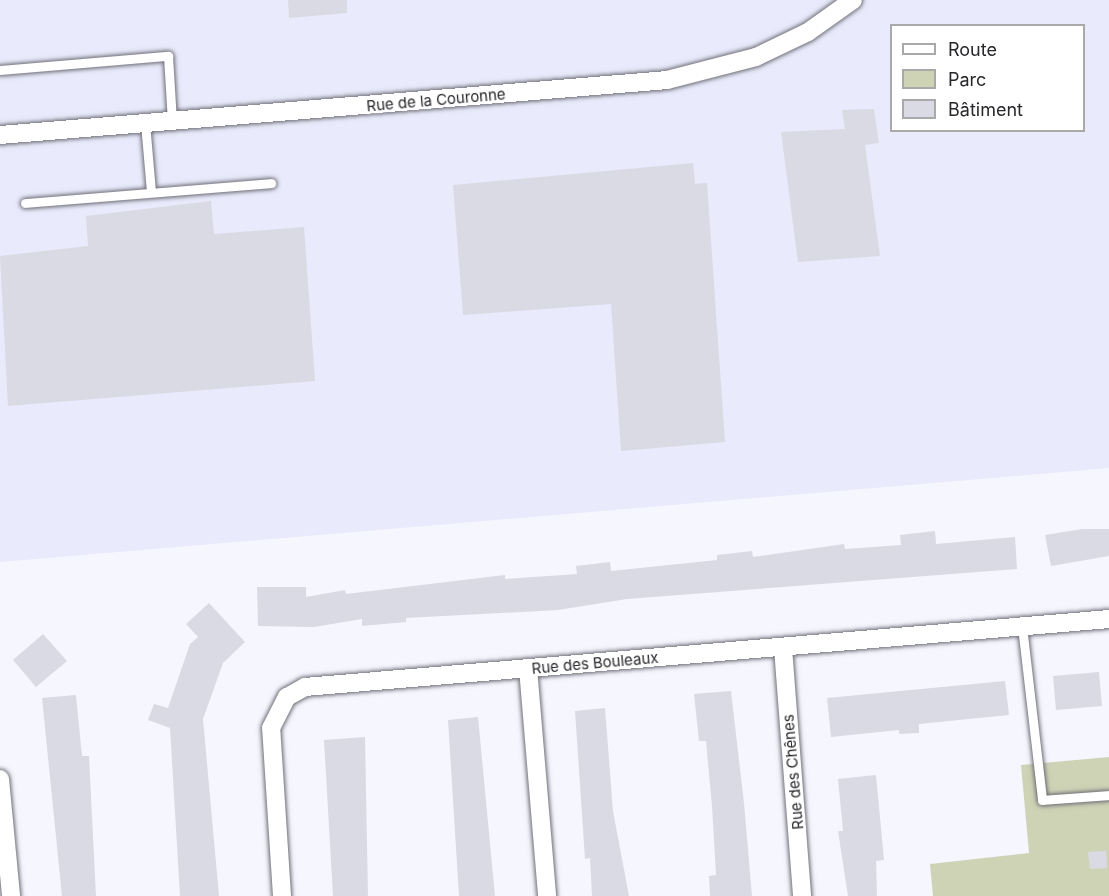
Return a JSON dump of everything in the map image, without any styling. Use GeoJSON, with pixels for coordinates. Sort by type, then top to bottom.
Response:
{"type":"FeatureCollection","features":[{"type":"Feature","properties":{"kind":"street","name":"Rue de la Couronne"},"geometry":{"type":"LineString","coordinates":[[0,135],[630,84],[702,74],[783,45],[853,0]]}},
{"type":"Feature","properties":{"kind":"street","name":"Rue des Bouleaux"},"geometry":{"type":"LineString","coordinates":[[282,896],[270,741],[274,717],[287,698],[317,685],[783,648],[1109,619]]}},
{"type":"Feature","properties":{"kind":"street","name":"Rue des Chênes"},"geometry":{"type":"LineString","coordinates":[[783,648],[802,896]]}},
{"type":"Feature","properties":{"kind":"street"},"geometry":{"type":"LineString","coordinates":[[528,668],[547,896]]}},
{"type":"Feature","properties":{"kind":"street"},"geometry":{"type":"LineString","coordinates":[[0,779],[11,896]]}},
{"type":"Feature","properties":{"kind":"lane"},"geometry":{"type":"LineString","coordinates":[[0,70],[168,56],[172,122]]}},
{"type":"Feature","properties":{"kind":"lane"},"geometry":{"type":"LineString","coordinates":[[145,123],[151,192]]}},
{"type":"Feature","properties":{"kind":"lane"},"geometry":{"type":"LineString","coordinates":[[26,203],[271,183]]}},
{"type":"Feature","properties":{"kind":"lane"},"geometry":{"type":"LineString","coordinates":[[1022,626],[1042,801],[1109,795]]}},
{"type":"Feature","properties":{"kind":"shaded area"},"geometry":{"type":"Polygon","coordinates":[[[0,0],[1109,0],[1109,468],[0,562],[0,0]]]}},
{"type":"Feature","properties":{"kind":"green space"},"geometry":{"type":"Polygon","coordinates":[[[1109,757],[1109,896],[933,896],[930,864],[1029,853],[1021,765],[1109,757]]]}},
{"type":"Feature","properties":{"kind":"building"},"geometry":{"type":"Polygon","coordinates":[[[288,0],[347,0],[347,13],[289,18],[288,0]]]}},
{"type":"Feature","properties":{"kind":"building"},"geometry":{"type":"Polygon","coordinates":[[[874,109],[879,143],[865,145],[880,256],[798,262],[781,132],[845,129],[842,110],[874,109]]]}},
{"type":"Feature","properties":{"kind":"building"},"geometry":{"type":"Polygon","coordinates":[[[693,163],[695,184],[707,183],[725,442],[621,451],[611,304],[463,315],[453,185],[693,163]]]}},
{"type":"Feature","properties":{"kind":"building"},"geometry":{"type":"Polygon","coordinates":[[[211,201],[214,234],[304,227],[315,381],[8,406],[0,256],[88,246],[86,216],[211,201]]]}},
{"type":"Feature","properties":{"kind":"building"},"geometry":{"type":"Polygon","coordinates":[[[1082,529],[1109,529],[1109,556],[1051,566],[1045,535],[1082,529]]]}},
{"type":"Feature","properties":{"kind":"building"},"geometry":{"type":"Polygon","coordinates":[[[935,531],[936,544],[1015,537],[1017,569],[627,599],[558,610],[406,618],[406,622],[362,626],[362,619],[314,627],[258,626],[257,587],[306,587],[306,597],[345,590],[346,594],[505,575],[505,579],[577,574],[576,566],[610,562],[611,571],[717,560],[717,555],[752,551],[753,557],[844,544],[845,549],[901,545],[900,535],[935,531]]]}},
{"type":"Feature","properties":{"kind":"building"},"geometry":{"type":"Polygon","coordinates":[[[209,603],[245,642],[223,663],[203,719],[219,896],[180,896],[170,728],[148,720],[154,704],[168,708],[190,644],[198,637],[186,624],[209,603]]]}},
{"type":"Feature","properties":{"kind":"building"},"geometry":{"type":"Polygon","coordinates":[[[43,634],[67,661],[36,687],[13,660],[43,634]]]}},
{"type":"Feature","properties":{"kind":"building"},"geometry":{"type":"Polygon","coordinates":[[[1099,672],[1102,706],[1056,710],[1053,676],[1099,672]]]}},
{"type":"Feature","properties":{"kind":"building"},"geometry":{"type":"Polygon","coordinates":[[[1005,681],[1009,715],[919,724],[919,733],[899,734],[899,730],[831,737],[827,698],[1005,681]]]}},
{"type":"Feature","properties":{"kind":"building"},"geometry":{"type":"Polygon","coordinates":[[[731,691],[752,896],[710,896],[709,876],[716,875],[712,806],[706,741],[699,741],[694,694],[731,691]]]}},
{"type":"Feature","properties":{"kind":"building"},"geometry":{"type":"Polygon","coordinates":[[[76,695],[82,756],[89,756],[96,896],[62,896],[42,698],[76,695]]]}},
{"type":"Feature","properties":{"kind":"building"},"geometry":{"type":"Polygon","coordinates":[[[605,708],[613,811],[629,896],[592,896],[590,858],[585,859],[575,711],[605,708]]]}},
{"type":"Feature","properties":{"kind":"building"},"geometry":{"type":"Polygon","coordinates":[[[478,717],[495,896],[459,896],[448,720],[478,717]]]}},
{"type":"Feature","properties":{"kind":"building"},"geometry":{"type":"Polygon","coordinates":[[[365,737],[368,896],[333,896],[324,740],[365,737]]]}},
{"type":"Feature","properties":{"kind":"building"},"geometry":{"type":"Polygon","coordinates":[[[876,775],[884,860],[876,861],[877,896],[848,896],[838,831],[843,831],[838,779],[876,775]]]}},
{"type":"Feature","properties":{"kind":"building"},"geometry":{"type":"Polygon","coordinates":[[[1106,851],[1107,868],[1090,869],[1088,852],[1106,851]]]}}]}
